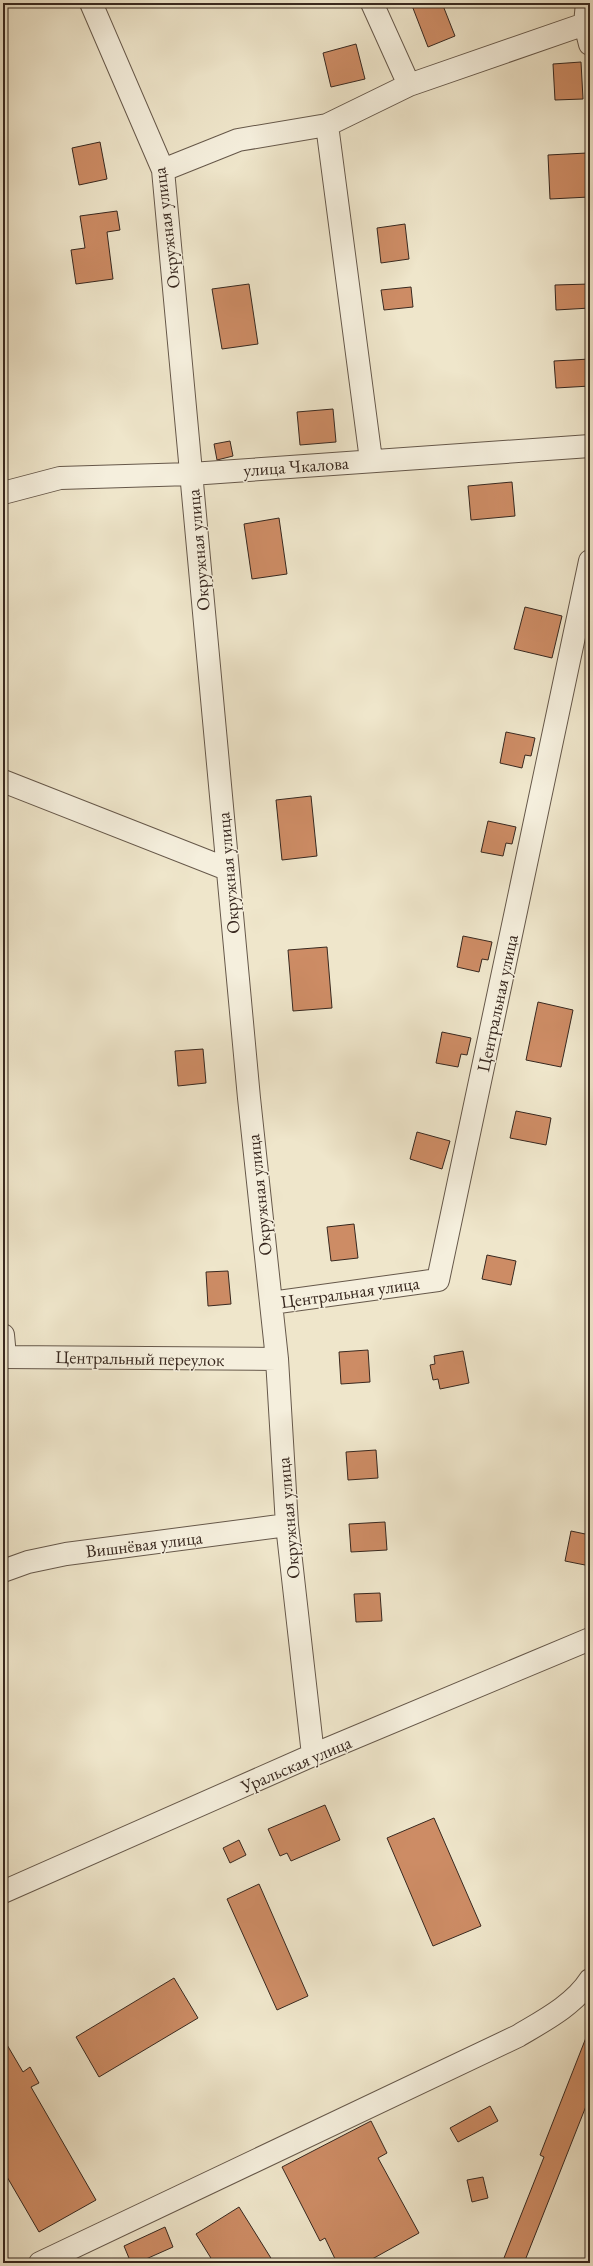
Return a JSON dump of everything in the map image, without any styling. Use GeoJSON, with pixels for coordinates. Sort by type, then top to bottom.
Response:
{"type":"FeatureCollection","features":[{"type":"Feature","properties":{"kind":"street","name":"Окружная улица"},"geometry":{"type":"LineString","coordinates":[[91,3],[163,170],[249,1106],[277,1359],[287,1525],[314,1756]]}},
{"type":"Feature","properties":{"kind":"street"},"geometry":{"type":"LineString","coordinates":[[372,3],[409,85]]}},
{"type":"Feature","properties":{"kind":"street"},"geometry":{"type":"LineString","coordinates":[[163,170],[238,140],[327,125],[409,85],[588,24]]}},
{"type":"Feature","properties":{"kind":"street"},"geometry":{"type":"LineString","coordinates":[[327,125],[371,460]]}},
{"type":"Feature","properties":{"kind":"street","name":"улица Чкалова"},"geometry":{"type":"LineString","coordinates":[[3,492],[60,478],[191,474],[371,460],[590,446]]}},
{"type":"Feature","properties":{"kind":"street","name":"Центральная улица"},"geometry":{"type":"LineString","coordinates":[[271,1303],[438,1280],[590,561]]}},
{"type":"Feature","properties":{"kind":"street"},"geometry":{"type":"LineString","coordinates":[[3,781],[227,869]]}},
{"type":"Feature","properties":{"kind":"street","name":"Центральный переулок"},"geometry":{"type":"LineString","coordinates":[[4,1349],[277,1359]]}},
{"type":"Feature","properties":{"kind":"street","name":"Вишнёвая улица"},"geometry":{"type":"LineString","coordinates":[[3,1571],[28,1562],[66,1554],[287,1525]]}},
{"type":"Feature","properties":{"kind":"street","name":"Уральская улица"},"geometry":{"type":"LineString","coordinates":[[3,1892],[314,1756],[590,1639]]}},
{"type":"Feature","properties":{"kind":"street"},"geometry":{"type":"LineString","coordinates":[[40,2263],[518,2036],[555,2012],[583,1990],[590,1980]]}},
{"type":"Feature","properties":{"kind":"building"},"geometry":{"type":"Polygon","coordinates":[[[411,3],[442,3],[455,36],[428,47],[411,3]]]}},
{"type":"Feature","properties":{"kind":"building"},"geometry":{"type":"Polygon","coordinates":[[[356,44],[365,79],[331,87],[323,53],[356,44]]]}},
{"type":"Feature","properties":{"kind":"building"},"geometry":{"type":"Polygon","coordinates":[[[581,62],[583,99],[555,100],[553,64],[581,62]]]}},
{"type":"Feature","properties":{"kind":"building"},"geometry":{"type":"Polygon","coordinates":[[[100,142],[107,179],[79,185],[72,148],[100,142]]]}},
{"type":"Feature","properties":{"kind":"building"},"geometry":{"type":"Polygon","coordinates":[[[587,153],[589,197],[550,199],[548,155],[587,153]]]}},
{"type":"Feature","properties":{"kind":"building"},"geometry":{"type":"Polygon","coordinates":[[[117,211],[120,230],[107,232],[113,279],[76,284],[71,250],[85,248],[80,216],[117,211]]]}},
{"type":"Feature","properties":{"kind":"building"},"geometry":{"type":"Polygon","coordinates":[[[405,224],[409,259],[381,263],[377,228],[405,224]]]}},
{"type":"Feature","properties":{"kind":"building"},"geometry":{"type":"Polygon","coordinates":[[[249,284],[258,344],[222,349],[212,289],[249,284]]]}},
{"type":"Feature","properties":{"kind":"building"},"geometry":{"type":"Polygon","coordinates":[[[590,284],[590,308],[556,310],[555,285],[590,284]]]}},
{"type":"Feature","properties":{"kind":"building"},"geometry":{"type":"Polygon","coordinates":[[[411,287],[413,307],[384,310],[381,290],[411,287]]]}},
{"type":"Feature","properties":{"kind":"building"},"geometry":{"type":"Polygon","coordinates":[[[590,359],[590,386],[556,388],[554,361],[590,359]]]}},
{"type":"Feature","properties":{"kind":"building"},"geometry":{"type":"Polygon","coordinates":[[[333,409],[336,442],[300,445],[297,412],[333,409]]]}},
{"type":"Feature","properties":{"kind":"building"},"geometry":{"type":"Polygon","coordinates":[[[230,441],[233,456],[217,460],[214,444],[230,441]]]}},
{"type":"Feature","properties":{"kind":"building"},"geometry":{"type":"Polygon","coordinates":[[[512,482],[515,516],[471,520],[468,486],[512,482]]]}},
{"type":"Feature","properties":{"kind":"building"},"geometry":{"type":"Polygon","coordinates":[[[279,518],[287,574],[252,579],[244,524],[279,518]]]}},
{"type":"Feature","properties":{"kind":"building"},"geometry":{"type":"Polygon","coordinates":[[[525,607],[562,616],[552,658],[514,649],[525,607]]]}},
{"type":"Feature","properties":{"kind":"building"},"geometry":{"type":"Polygon","coordinates":[[[506,732],[535,738],[531,756],[525,755],[522,768],[500,763],[506,732]]]}},
{"type":"Feature","properties":{"kind":"building"},"geometry":{"type":"Polygon","coordinates":[[[311,796],[317,856],[282,860],[276,800],[311,796]]]}},
{"type":"Feature","properties":{"kind":"building"},"geometry":{"type":"Polygon","coordinates":[[[488,821],[516,827],[512,844],[506,843],[503,856],[481,852],[488,821]]]}},
{"type":"Feature","properties":{"kind":"building"},"geometry":{"type":"Polygon","coordinates":[[[463,936],[492,942],[488,960],[482,959],[479,972],[457,967],[463,936]]]}},
{"type":"Feature","properties":{"kind":"building"},"geometry":{"type":"Polygon","coordinates":[[[327,947],[332,1008],[293,1011],[288,950],[327,947]]]}},
{"type":"Feature","properties":{"kind":"building"},"geometry":{"type":"Polygon","coordinates":[[[538,1002],[573,1010],[561,1067],[526,1060],[538,1002]]]}},
{"type":"Feature","properties":{"kind":"building"},"geometry":{"type":"Polygon","coordinates":[[[442,1032],[471,1038],[467,1055],[461,1054],[458,1067],[436,1063],[442,1032]]]}},
{"type":"Feature","properties":{"kind":"building"},"geometry":{"type":"Polygon","coordinates":[[[203,1049],[206,1083],[178,1086],[175,1051],[203,1049]]]}},
{"type":"Feature","properties":{"kind":"building"},"geometry":{"type":"Polygon","coordinates":[[[516,1111],[551,1118],[546,1145],[510,1138],[516,1111]]]}},
{"type":"Feature","properties":{"kind":"building"},"geometry":{"type":"Polygon","coordinates":[[[417,1132],[450,1141],[442,1169],[410,1159],[417,1132]]]}},
{"type":"Feature","properties":{"kind":"building"},"geometry":{"type":"Polygon","coordinates":[[[354,1224],[358,1258],[331,1261],[327,1227],[354,1224]]]}},
{"type":"Feature","properties":{"kind":"building"},"geometry":{"type":"Polygon","coordinates":[[[487,1255],[516,1261],[511,1285],[482,1279],[487,1255]]]}},
{"type":"Feature","properties":{"kind":"building"},"geometry":{"type":"Polygon","coordinates":[[[228,1271],[231,1304],[208,1306],[206,1272],[228,1271]]]}},
{"type":"Feature","properties":{"kind":"building"},"geometry":{"type":"Polygon","coordinates":[[[368,1350],[370,1382],[341,1384],[339,1352],[368,1350]]]}},
{"type":"Feature","properties":{"kind":"building"},"geometry":{"type":"Polygon","coordinates":[[[463,1351],[469,1383],[440,1389],[438,1379],[433,1380],[430,1365],[435,1364],[434,1356],[463,1351]]]}},
{"type":"Feature","properties":{"kind":"building"},"geometry":{"type":"Polygon","coordinates":[[[376,1450],[378,1478],[348,1480],[346,1452],[376,1450]]]}},
{"type":"Feature","properties":{"kind":"building"},"geometry":{"type":"Polygon","coordinates":[[[385,1522],[387,1550],[351,1552],[349,1524],[385,1522]]]}},
{"type":"Feature","properties":{"kind":"building"},"geometry":{"type":"Polygon","coordinates":[[[571,1531],[590,1535],[590,1566],[565,1561],[571,1531]]]}},
{"type":"Feature","properties":{"kind":"building"},"geometry":{"type":"Polygon","coordinates":[[[380,1593],[382,1621],[356,1622],[354,1594],[380,1593]]]}},
{"type":"Feature","properties":{"kind":"building"},"geometry":{"type":"Polygon","coordinates":[[[325,1805],[340,1840],[291,1861],[287,1853],[280,1856],[268,1829],[325,1805]]]}},
{"type":"Feature","properties":{"kind":"building"},"geometry":{"type":"Polygon","coordinates":[[[434,1818],[481,1926],[433,1946],[387,1838],[434,1818]]]}},
{"type":"Feature","properties":{"kind":"building"},"geometry":{"type":"Polygon","coordinates":[[[239,1840],[246,1855],[230,1863],[223,1848],[239,1840]]]}},
{"type":"Feature","properties":{"kind":"building"},"geometry":{"type":"Polygon","coordinates":[[[259,1884],[308,1996],[277,2010],[227,1899],[259,1884]]]}},
{"type":"Feature","properties":{"kind":"building"},"geometry":{"type":"Polygon","coordinates":[[[174,1978],[198,2018],[99,2077],[76,2037],[174,1978]]]}},
{"type":"Feature","properties":{"kind":"building"},"geometry":{"type":"Polygon","coordinates":[[[589,2030],[590,2096],[524,2263],[502,2263],[544,2157],[540,2155],[589,2030]]]}},
{"type":"Feature","properties":{"kind":"building"},"geometry":{"type":"Polygon","coordinates":[[[3,2038],[23,2072],[30,2067],[39,2083],[31,2087],[96,2200],[39,2232],[3,2170],[3,2038]]]}},
{"type":"Feature","properties":{"kind":"building"},"geometry":{"type":"Polygon","coordinates":[[[490,2106],[498,2121],[458,2142],[450,2128],[490,2106]]]}},
{"type":"Feature","properties":{"kind":"building"},"geometry":{"type":"Polygon","coordinates":[[[371,2121],[387,2153],[378,2158],[419,2233],[365,2263],[337,2263],[325,2238],[320,2241],[282,2167],[371,2121]]]}},
{"type":"Feature","properties":{"kind":"building"},"geometry":{"type":"Polygon","coordinates":[[[483,2177],[488,2198],[472,2202],[467,2180],[483,2177]]]}},
{"type":"Feature","properties":{"kind":"building"},"geometry":{"type":"Polygon","coordinates":[[[239,2207],[274,2263],[214,2263],[196,2234],[239,2207]]]}},
{"type":"Feature","properties":{"kind":"building"},"geometry":{"type":"Polygon","coordinates":[[[165,2227],[173,2247],[137,2263],[131,2263],[124,2246],[165,2227]]]}}]}
